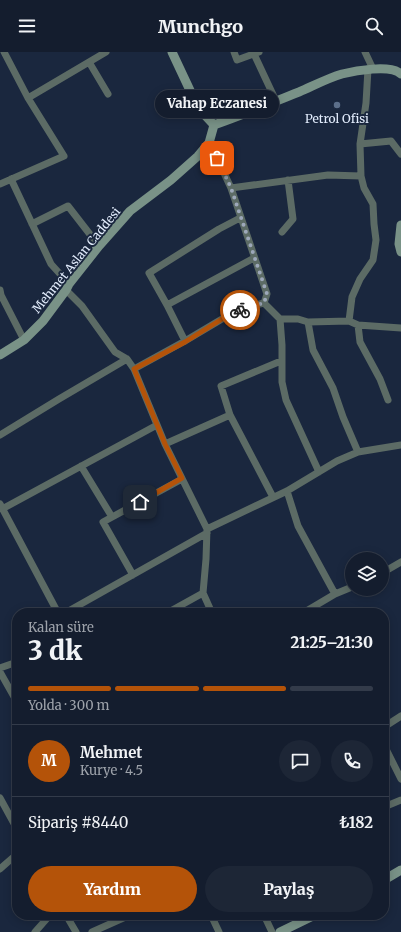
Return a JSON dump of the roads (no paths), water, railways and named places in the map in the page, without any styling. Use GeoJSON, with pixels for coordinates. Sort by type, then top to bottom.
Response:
{"type":"FeatureCollection","features":[{"type":"Feature","properties":{"kind":"street"},"geometry":{"type":"LineString","coordinates":[[0,184],[64,156],[28,98],[4,52]]}},
{"type":"Feature","properties":{"kind":"street"},"geometry":{"type":"LineString","coordinates":[[28,98],[106,52]]}},
{"type":"Feature","properties":{"kind":"street"},"geometry":{"type":"LineString","coordinates":[[172,52],[198,106],[214,125],[341,74],[371,69],[400,71]]}},
{"type":"Feature","properties":{"kind":"street"},"geometry":{"type":"LineString","coordinates":[[234,52],[237,60],[257,53],[276,101]]}},
{"type":"Feature","properties":{"kind":"street"},"geometry":{"type":"LineString","coordinates":[[349,321],[352,297],[360,279],[373,260],[376,240],[373,204],[364,188],[361,176],[360,144],[371,69],[366,52]]}},
{"type":"Feature","properties":{"kind":"street"},"geometry":{"type":"LineString","coordinates":[[89,62],[108,94]]}},
{"type":"Feature","properties":{"kind":"street","name":"Mehmet Aslan Caddesi"},"geometry":{"type":"LineString","coordinates":[[0,355],[24,340],[44,321],[99,246],[130,211],[198,156],[209,143],[214,125]]}},
{"type":"Feature","properties":{"kind":"street"},"geometry":{"type":"LineString","coordinates":[[360,144],[391,141],[401,154]]}},
{"type":"Feature","properties":{"kind":"street"},"geometry":{"type":"LineString","coordinates":[[209,143],[231,188],[267,294],[264,303]]}},
{"type":"Feature","properties":{"kind":"street"},"geometry":{"type":"LineString","coordinates":[[231,188],[328,175],[361,176]]}},
{"type":"Feature","properties":{"kind":"street"},"geometry":{"type":"LineString","coordinates":[[11,179],[51,264],[115,352],[127,359],[134,369],[165,444],[207,531],[203,593],[210,608]]}},
{"type":"Feature","properties":{"kind":"street"},"geometry":{"type":"LineString","coordinates":[[282,232],[293,219],[288,180]]}},
{"type":"Feature","properties":{"kind":"street"},"geometry":{"type":"LineString","coordinates":[[32,224],[68,206],[99,246]]}},
{"type":"Feature","properties":{"kind":"street"},"geometry":{"type":"LineString","coordinates":[[185,342],[167,304],[149,273],[219,229],[240,218]]}},
{"type":"Feature","properties":{"kind":"street"},"geometry":{"type":"LineString","coordinates":[[401,225],[399,244],[401,252]]}},
{"type":"Feature","properties":{"kind":"street"},"geometry":{"type":"LineString","coordinates":[[167,304],[254,258]]}},
{"type":"Feature","properties":{"kind":"street"},"geometry":{"type":"LineString","coordinates":[[0,290],[1,295],[24,340]]}},
{"type":"Feature","properties":{"kind":"street"},"geometry":{"type":"LineString","coordinates":[[264,303],[280,319],[282,382],[286,400],[319,472]]}},
{"type":"Feature","properties":{"kind":"street"},"geometry":{"type":"LineString","coordinates":[[134,369],[185,342],[222,319],[247,307],[264,303]]}},
{"type":"Feature","properties":{"kind":"street"},"geometry":{"type":"LineString","coordinates":[[280,319],[298,319],[308,322],[349,321],[358,325],[401,328]]}},
{"type":"Feature","properties":{"kind":"street"},"geometry":{"type":"LineString","coordinates":[[308,322],[313,350],[333,388],[343,417],[358,452]]}},
{"type":"Feature","properties":{"kind":"street"},"geometry":{"type":"LineString","coordinates":[[358,325],[360,342],[380,379],[388,400]]}},
{"type":"Feature","properties":{"kind":"street"},"geometry":{"type":"LineString","coordinates":[[0,435],[127,359]]}},
{"type":"Feature","properties":{"kind":"street"},"geometry":{"type":"LineString","coordinates":[[273,497],[230,415],[221,386],[281,361]]}},
{"type":"Feature","properties":{"kind":"street"},"geometry":{"type":"LineString","coordinates":[[165,444],[230,415]]}},
{"type":"Feature","properties":{"kind":"street"},"geometry":{"type":"LineString","coordinates":[[55,608],[1,506],[81,466],[157,425]]}},
{"type":"Feature","properties":{"kind":"street"},"geometry":{"type":"LineString","coordinates":[[74,608],[207,531],[287,491],[337,460],[358,452],[401,445]]}},
{"type":"Feature","properties":{"kind":"street"},"geometry":{"type":"LineString","coordinates":[[81,466],[112,517]]}},
{"type":"Feature","properties":{"kind":"street"},"geometry":{"type":"LineString","coordinates":[[133,575],[103,522],[182,478]]}},
{"type":"Feature","properties":{"kind":"street"},"geometry":{"type":"LineString","coordinates":[[287,491],[298,526],[335,594]]}},
{"type":"Feature","properties":{"kind":"street"},"geometry":{"type":"LineString","coordinates":[[389,569],[401,562]]}},
{"type":"Feature","properties":{"kind":"street"},"geometry":{"type":"LineString","coordinates":[[311,608],[345,589]]}},
{"type":"Feature","properties":{"kind":"street"},"geometry":{"type":"LineString","coordinates":[[176,608],[203,593]]}},
{"type":"Feature","properties":{"kind":"street"},"geometry":{"type":"LineString","coordinates":[[0,668],[12,664]]}},
{"type":"Feature","properties":{"kind":"street"},"geometry":{"type":"LineString","coordinates":[[0,672],[12,693]]}},
{"type":"Feature","properties":{"kind":"street"},"geometry":{"type":"LineString","coordinates":[[389,724],[401,716]]}},
{"type":"Feature","properties":{"kind":"street"},"geometry":{"type":"LineString","coordinates":[[389,755],[401,779]]}},
{"type":"Feature","properties":{"kind":"street"},"geometry":{"type":"LineString","coordinates":[[0,798],[12,820]]}},
{"type":"Feature","properties":{"kind":"street"},"geometry":{"type":"LineString","coordinates":[[389,806],[401,800]]}},
{"type":"Feature","properties":{"kind":"street"},"geometry":{"type":"LineString","coordinates":[[0,869],[12,858]]}},
{"type":"Feature","properties":{"kind":"street"},"geometry":{"type":"LineString","coordinates":[[389,877],[401,870]]}},
{"type":"Feature","properties":{"kind":"street"},"geometry":{"type":"LineString","coordinates":[[35,932],[46,920]]}},
{"type":"Feature","properties":{"kind":"street"},"geometry":{"type":"LineString","coordinates":[[69,920],[76,932]]}},
{"type":"Feature","properties":{"kind":"street"},"geometry":{"type":"LineString","coordinates":[[92,932],[119,920]]}},
{"type":"Feature","properties":{"kind":"street"},"geometry":{"type":"LineString","coordinates":[[214,920],[220,932]]}},
{"type":"Feature","properties":{"kind":"street"},"geometry":{"type":"LineString","coordinates":[[266,920],[272,932]]}},
{"type":"Feature","properties":{"kind":"street"},"geometry":{"type":"LineString","coordinates":[[280,932],[294,929],[306,920]]}},
{"type":"Feature","properties":{"kind":"place","name":"Petrol Ofisi"},"geometry":{"type":"Point","coordinates":[337,105]}},
{"type":"Feature","properties":{"kind":"place","name":"Vahap Eczanesi"},"geometry":{"type":"Point","coordinates":[217,158]}}]}
